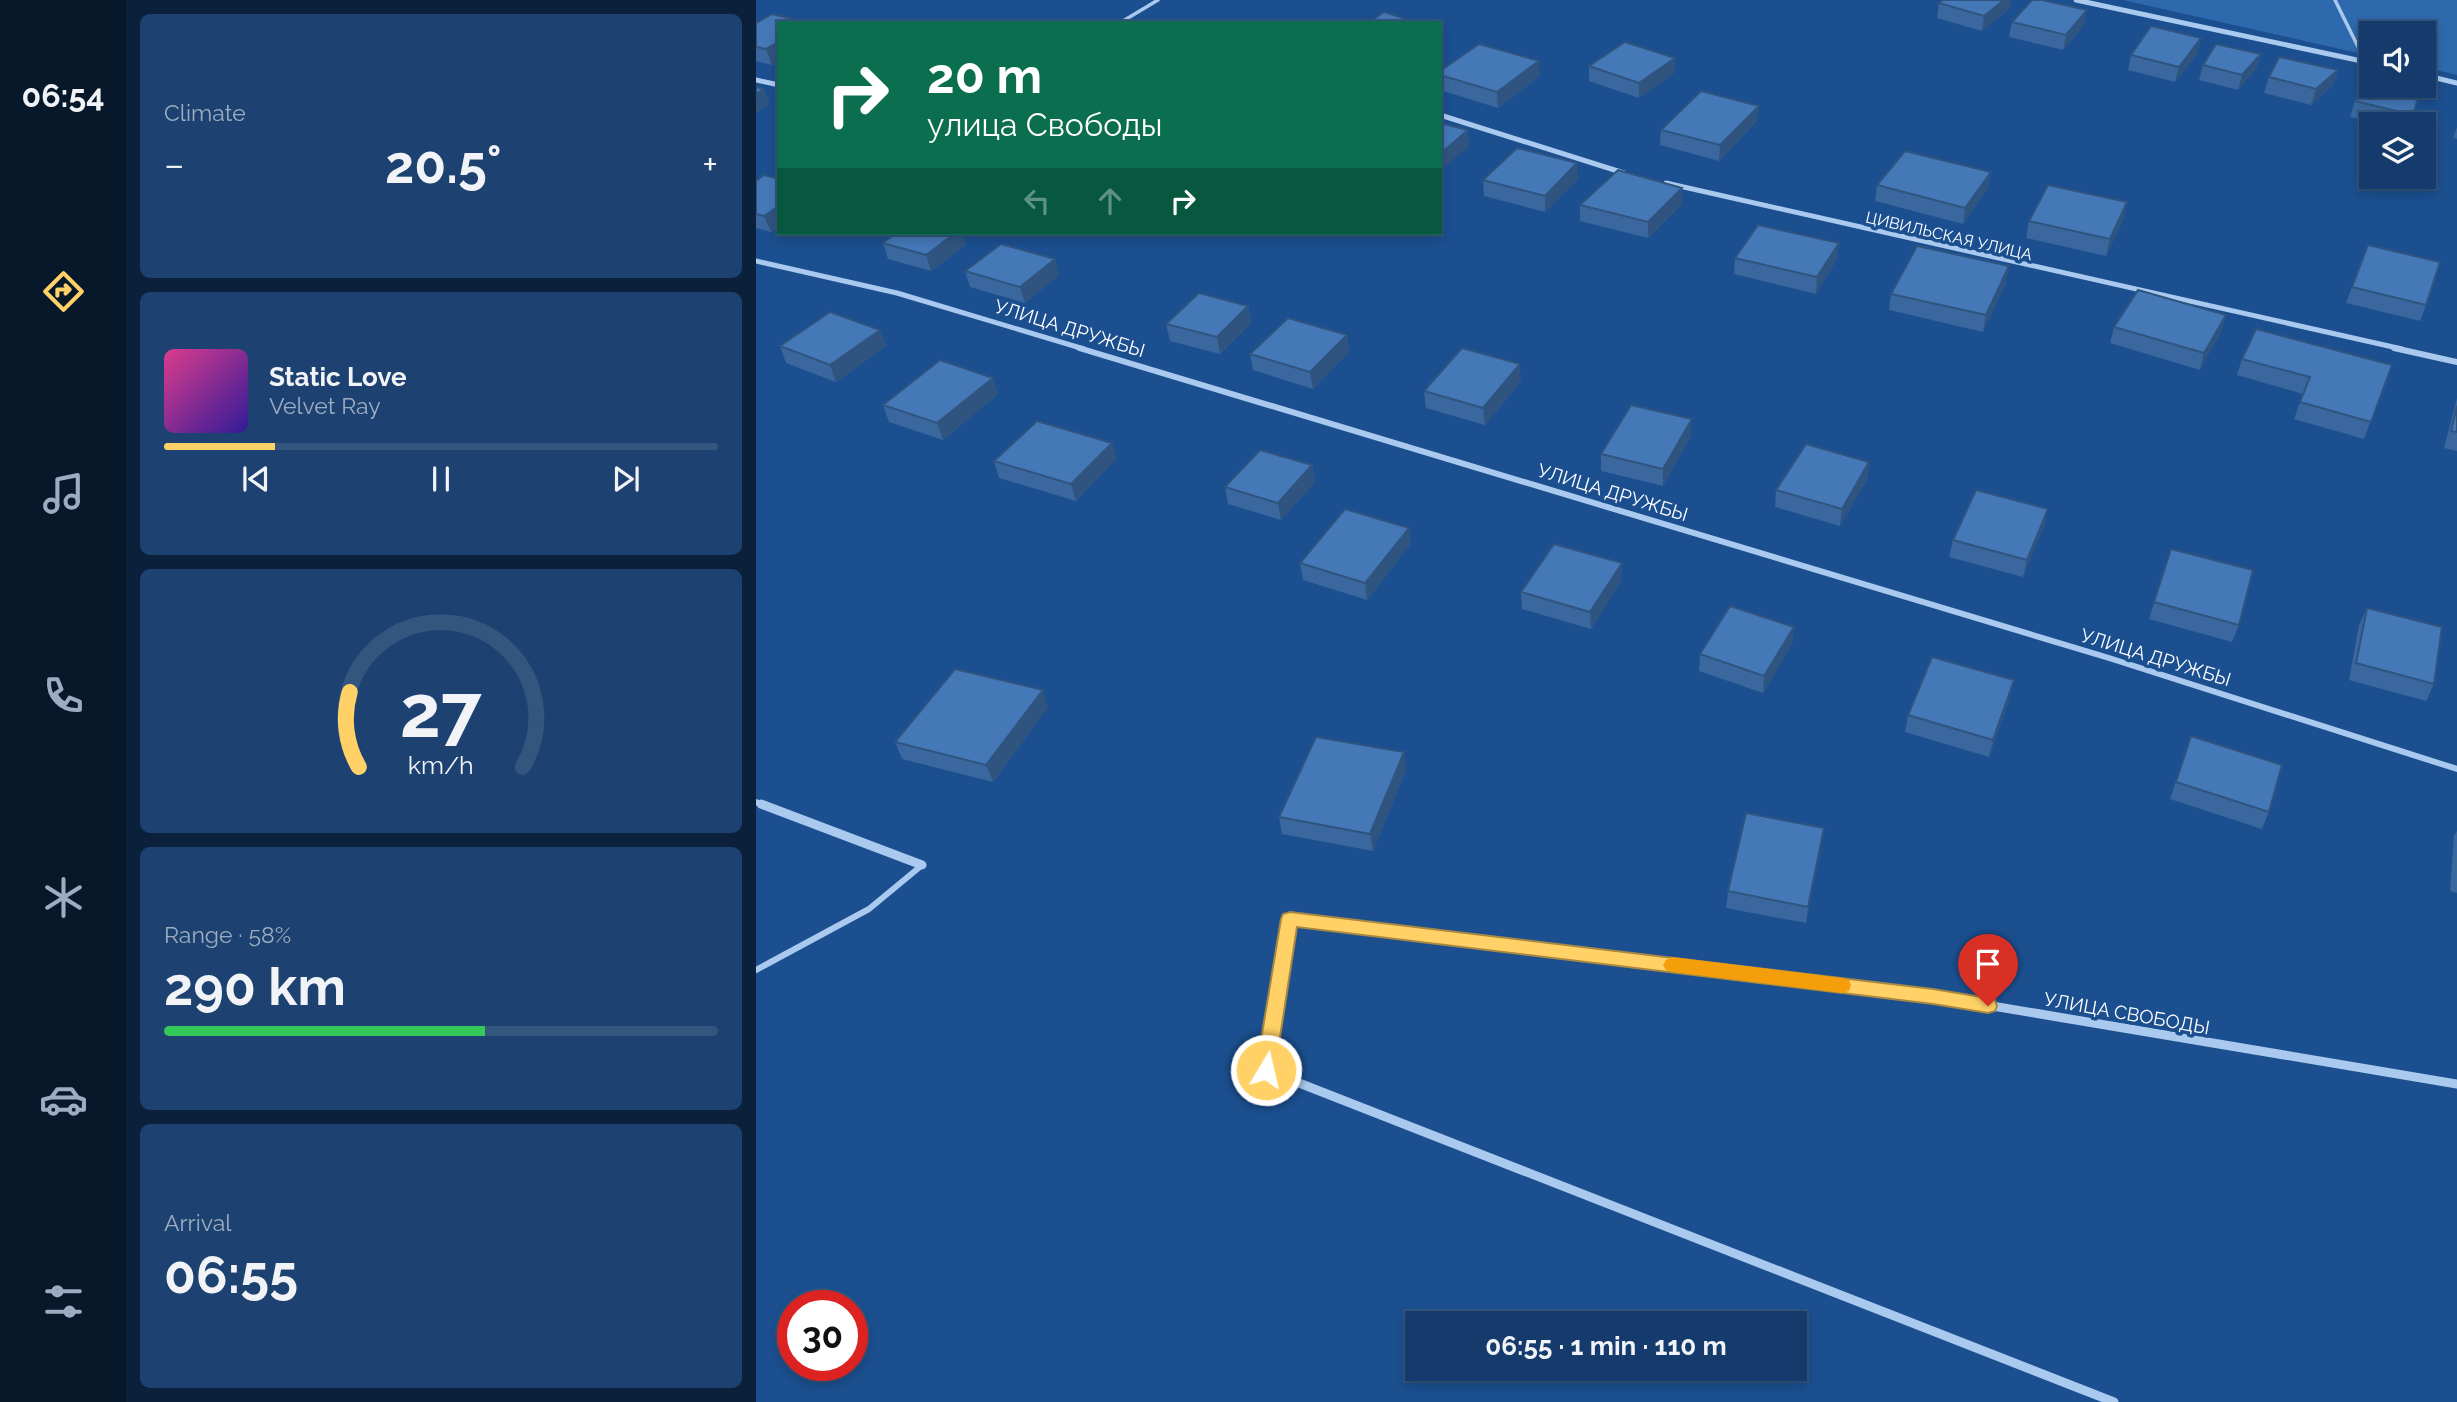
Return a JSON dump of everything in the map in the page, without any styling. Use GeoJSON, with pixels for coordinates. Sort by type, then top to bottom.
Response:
{"type":"FeatureCollection","features":[{"type":"Feature","properties":{"kind":"street"},"geometry":{"type":"LineString","coordinates":[[2076,0],[2359,60]]}},
{"type":"Feature","properties":{"kind":"street"},"geometry":{"type":"LineString","coordinates":[[2436,78],[2457,83]]}},
{"type":"Feature","properties":{"kind":"street"},"geometry":{"type":"LineString","coordinates":[[756,80],[777,85]]}},
{"type":"Feature","properties":{"kind":"street"},"geometry":{"type":"LineString","coordinates":[[1442,116],[1585,163],[1636,176]]}},
{"type":"Feature","properties":{"kind":"street","name":"ЦИВИЛЬСКАЯ УЛИЦА"},"geometry":{"type":"LineString","coordinates":[[1662,182],[1766,208],[2457,362]]}},
{"type":"Feature","properties":{"kind":"street","name":"УЛИЦА ДРУЖБЫ"},"geometry":{"type":"LineString","coordinates":[[756,261],[910,297],[2109,658],[2457,769]]}},
{"type":"Feature","properties":{"kind":"street"},"geometry":{"type":"LineString","coordinates":[[756,803],[922,865]]}},
{"type":"Feature","properties":{"kind":"street","name":"УЛИЦА СВОБОДЫ"},"geometry":{"type":"LineString","coordinates":[[2114,1402],[1266,1070],[1290,919],[1933,996],[2457,1084]]}},
{"type":"Feature","properties":{"kind":"lane"},"geometry":{"type":"LineString","coordinates":[[1126,21],[1158,0]]}},
{"type":"Feature","properties":{"kind":"lane"},"geometry":{"type":"LineString","coordinates":[[2335,0],[2359,49]]}},
{"type":"Feature","properties":{"kind":"lane"},"geometry":{"type":"LineString","coordinates":[[756,970],[869,909],[922,865]]}},
{"type":"Feature","properties":{"kind":"shaded area"},"geometry":{"type":"Polygon","coordinates":[[[2123,0],[2457,0],[2457,75],[2436,70],[2436,21],[2359,21],[2359,53],[2123,0]]]}},
{"type":"Feature","properties":{"kind":"building"},"geometry":{"type":"Polygon","coordinates":[[[1943,0],[2004,0],[1984,16],[1939,3],[1943,0]]]}},
{"type":"Feature","properties":{"kind":"building"},"geometry":{"type":"Polygon","coordinates":[[[2032,0],[2087,10],[2066,35],[2012,22],[2032,0]]]}},
{"type":"Feature","properties":{"kind":"building"},"geometry":{"type":"Polygon","coordinates":[[[1384,12],[1413,21],[1371,21],[1384,12]]]}},
{"type":"Feature","properties":{"kind":"building"},"geometry":{"type":"Polygon","coordinates":[[[772,14],[801,21],[777,21],[777,43],[766,49],[756,47],[756,23],[772,14]]]}},
{"type":"Feature","properties":{"kind":"building"},"geometry":{"type":"Polygon","coordinates":[[[2151,26],[2201,38],[2179,67],[2131,55],[2151,26]]]}},
{"type":"Feature","properties":{"kind":"building"},"geometry":{"type":"Polygon","coordinates":[[[1625,42],[1675,58],[1639,83],[1589,66],[1625,42]]]}},
{"type":"Feature","properties":{"kind":"building"},"geometry":{"type":"Polygon","coordinates":[[[1479,44],[1539,61],[1497,92],[1442,76],[1442,70],[1479,44]]]}},
{"type":"Feature","properties":{"kind":"building"},"geometry":{"type":"Polygon","coordinates":[[[2216,44],[2261,54],[2242,75],[2203,65],[2216,44]]]}},
{"type":"Feature","properties":{"kind":"building"},"geometry":{"type":"Polygon","coordinates":[[[2279,57],[2338,70],[2316,89],[2269,77],[2279,57]]]}},
{"type":"Feature","properties":{"kind":"building"},"geometry":{"type":"Polygon","coordinates":[[[1701,91],[1759,106],[1720,145],[1661,130],[1701,91]]]}},
{"type":"Feature","properties":{"kind":"building"},"geometry":{"type":"Polygon","coordinates":[[[2359,96],[2359,98],[2418,98],[2414,112],[2401,112],[2355,101],[2359,96]]]}},
{"type":"Feature","properties":{"kind":"building"},"geometry":{"type":"Polygon","coordinates":[[[1442,124],[1468,130],[1442,152],[1442,124]]]}},
{"type":"Feature","properties":{"kind":"building"},"geometry":{"type":"Polygon","coordinates":[[[1517,148],[1577,163],[1545,196],[1483,180],[1517,148]]]}},
{"type":"Feature","properties":{"kind":"building"},"geometry":{"type":"Polygon","coordinates":[[[1905,151],[1991,172],[1965,208],[1877,185],[1905,151]]]}},
{"type":"Feature","properties":{"kind":"building"},"geometry":{"type":"Polygon","coordinates":[[[1618,170],[1682,188],[1648,222],[1580,205],[1618,170]]]}},
{"type":"Feature","properties":{"kind":"building"},"geometry":{"type":"Polygon","coordinates":[[[764,175],[777,178],[777,207],[764,216],[756,214],[756,181],[764,175]]]}},
{"type":"Feature","properties":{"kind":"building"},"geometry":{"type":"Polygon","coordinates":[[[2048,185],[2127,202],[2110,239],[2029,221],[2048,185]]]}},
{"type":"Feature","properties":{"kind":"building"},"geometry":{"type":"Polygon","coordinates":[[[1758,225],[1839,243],[1817,277],[1735,258],[1758,225]]]}},
{"type":"Feature","properties":{"kind":"building"},"geometry":{"type":"Polygon","coordinates":[[[893,235],[952,235],[926,255],[883,243],[893,235]]]}},
{"type":"Feature","properties":{"kind":"building"},"geometry":{"type":"Polygon","coordinates":[[[1001,244],[1055,259],[1020,287],[965,271],[1001,244]]]}},
{"type":"Feature","properties":{"kind":"building"},"geometry":{"type":"Polygon","coordinates":[[[2368,245],[2440,262],[2426,305],[2352,287],[2368,245]]]}},
{"type":"Feature","properties":{"kind":"building"},"geometry":{"type":"Polygon","coordinates":[[[1917,246],[2009,266],[1986,315],[1891,294],[1917,246]]]}},
{"type":"Feature","properties":{"kind":"building"},"geometry":{"type":"Polygon","coordinates":[[[2138,290],[2226,315],[2204,353],[2114,327],[2138,290]]]}},
{"type":"Feature","properties":{"kind":"building"},"geometry":{"type":"Polygon","coordinates":[[[1199,293],[1248,306],[1217,337],[1166,324],[1199,293]]]}},
{"type":"Feature","properties":{"kind":"building"},"geometry":{"type":"Polygon","coordinates":[[[830,312],[880,330],[830,365],[780,346],[830,312]]]}},
{"type":"Feature","properties":{"kind":"building"},"geometry":{"type":"Polygon","coordinates":[[[1288,318],[1347,335],[1310,372],[1250,354],[1288,318]]]}},
{"type":"Feature","properties":{"kind":"building"},"geometry":{"type":"Polygon","coordinates":[[[2256,329],[2392,365],[2371,422],[2300,402],[2310,377],[2242,359],[2256,329]]]}},
{"type":"Feature","properties":{"kind":"building"},"geometry":{"type":"Polygon","coordinates":[[[1462,348],[1520,364],[1483,408],[1424,391],[1462,348]]]}},
{"type":"Feature","properties":{"kind":"building"},"geometry":{"type":"Polygon","coordinates":[[[940,360],[993,378],[937,423],[883,405],[940,360]]]}},
{"type":"Feature","properties":{"kind":"building"},"geometry":{"type":"Polygon","coordinates":[[[1631,405],[1692,419],[1663,469],[1601,454],[1631,405]]]}},
{"type":"Feature","properties":{"kind":"building"},"geometry":{"type":"Polygon","coordinates":[[[2457,406],[2457,432],[2451,431],[2457,406]]]}},
{"type":"Feature","properties":{"kind":"building"},"geometry":{"type":"Polygon","coordinates":[[[1037,421],[1112,443],[1071,484],[994,461],[1037,421]]]}},
{"type":"Feature","properties":{"kind":"building"},"geometry":{"type":"Polygon","coordinates":[[[1806,444],[1869,462],[1842,509],[1776,490],[1806,444]]]}},
{"type":"Feature","properties":{"kind":"building"},"geometry":{"type":"Polygon","coordinates":[[[1260,450],[1312,465],[1278,503],[1225,487],[1260,450]]]}},
{"type":"Feature","properties":{"kind":"building"},"geometry":{"type":"Polygon","coordinates":[[[1976,490],[2048,509],[2027,560],[1953,540],[1976,490]]]}},
{"type":"Feature","properties":{"kind":"building"},"geometry":{"type":"Polygon","coordinates":[[[1345,509],[1409,528],[1365,583],[1300,563],[1345,509]]]}},
{"type":"Feature","properties":{"kind":"building"},"geometry":{"type":"Polygon","coordinates":[[[1554,544],[1622,563],[1590,612],[1521,592],[1554,544]]]}},
{"type":"Feature","properties":{"kind":"building"},"geometry":{"type":"Polygon","coordinates":[[[2171,549],[2253,570],[2239,625],[2154,602],[2171,549]]]}},
{"type":"Feature","properties":{"kind":"building"},"geometry":{"type":"Polygon","coordinates":[[[1730,606],[1794,627],[1764,676],[1700,654],[1730,606]]]}},
{"type":"Feature","properties":{"kind":"building"},"geometry":{"type":"Polygon","coordinates":[[[2367,608],[2442,627],[2434,684],[2356,663],[2367,608]]]}},
{"type":"Feature","properties":{"kind":"building"},"geometry":{"type":"Polygon","coordinates":[[[1932,657],[2014,680],[1993,740],[1908,715],[1932,657]]]}},
{"type":"Feature","properties":{"kind":"building"},"geometry":{"type":"Polygon","coordinates":[[[955,669],[1043,690],[986,765],[895,742],[955,669]]]}},
{"type":"Feature","properties":{"kind":"building"},"geometry":{"type":"Polygon","coordinates":[[[2191,736],[2282,765],[2269,812],[2176,782],[2191,736]]]}},
{"type":"Feature","properties":{"kind":"building"},"geometry":{"type":"Polygon","coordinates":[[[1316,737],[1404,752],[1370,834],[1279,817],[1316,737]]]}},
{"type":"Feature","properties":{"kind":"building"},"geometry":{"type":"Polygon","coordinates":[[[1746,813],[1824,828],[1808,907],[1728,891],[1746,813]]]}},
{"type":"Feature","properties":{"kind":"slow traffic"},"geometry":{"type":"LineString","coordinates":[[1672,965],[1842,985]]}},
{"type":"Feature","properties":{"kind":"route"},"geometry":{"type":"LineString","coordinates":[[1266,1070],[1290,919],[1933,996],[1988,1006]]}}]}
